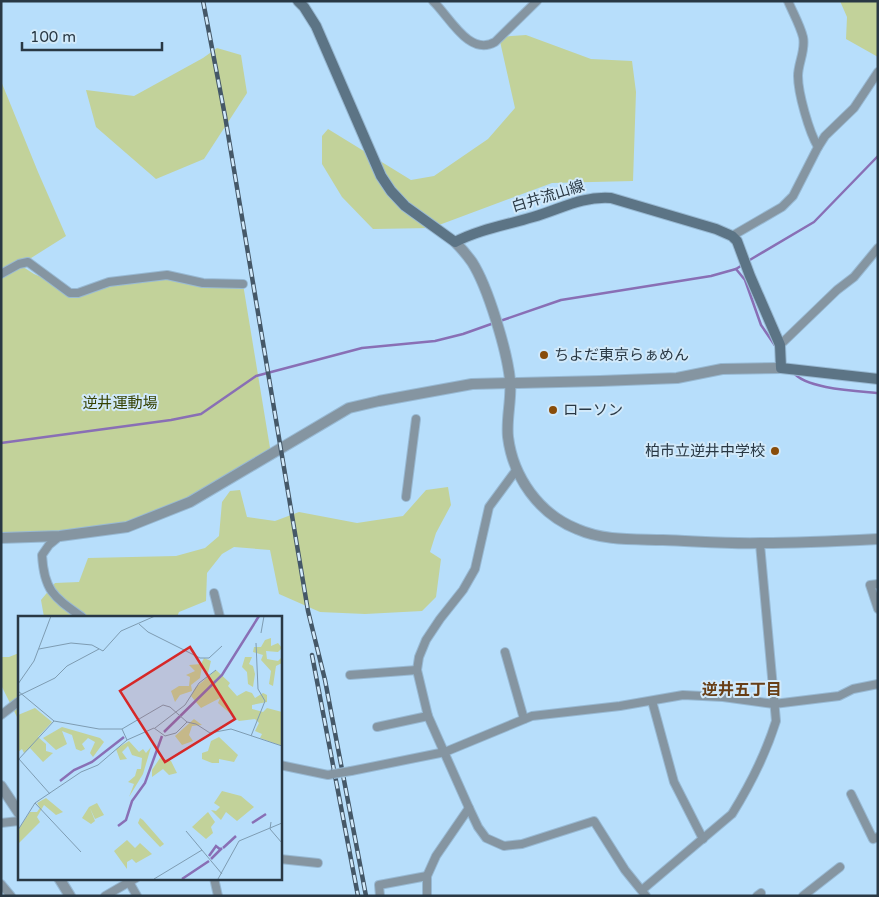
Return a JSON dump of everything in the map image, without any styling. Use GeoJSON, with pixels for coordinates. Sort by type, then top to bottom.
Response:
{"type":"FeatureCollection","features":[{"type":"Feature","properties":{"kind":"main road"},"geometry":{"type":"LineString","coordinates":[[298,1],[316,26],[381,176],[391,191],[405,206],[455,242]]}},
{"type":"Feature","properties":{"kind":"main road","name":"白井流山線"},"geometry":{"type":"LineString","coordinates":[[455,242],[470,234],[535,217],[594,197],[611,198],[716,229],[732,236]]}},
{"type":"Feature","properties":{"kind":"main road"},"geometry":{"type":"LineString","coordinates":[[732,236],[738,242],[750,276],[780,345],[782,368],[878,379]]}},
{"type":"Feature","properties":{"kind":"street"},"geometry":{"type":"LineString","coordinates":[[433,1],[464,36],[477,46],[488,46],[495,42],[537,1]]}},
{"type":"Feature","properties":{"kind":"street"},"geometry":{"type":"LineString","coordinates":[[788,1],[804,39],[798,74],[799,89],[813,138],[818,147]]}},
{"type":"Feature","properties":{"kind":"street"},"geometry":{"type":"LineString","coordinates":[[732,236],[782,207],[793,196],[825,136],[854,108],[878,72]]}},
{"type":"Feature","properties":{"kind":"street"},"geometry":{"type":"LineString","coordinates":[[455,242],[472,262],[483,286],[502,341],[508,363],[510,382],[508,436],[517,469],[526,487],[551,514],[576,529],[608,538],[760,544],[878,539]]}},
{"type":"Feature","properties":{"kind":"street"},"geometry":{"type":"LineString","coordinates":[[780,345],[837,290],[854,277],[878,248]]}},
{"type":"Feature","properties":{"kind":"street"},"geometry":{"type":"LineString","coordinates":[[1,274],[19,264],[28,262],[70,293],[78,293],[110,282],[167,275],[203,283],[243,284]]}},
{"type":"Feature","properties":{"kind":"street"},"geometry":{"type":"LineString","coordinates":[[1,538],[60,536],[127,527],[190,502],[349,408],[472,384],[677,378],[722,369],[782,368]]}},
{"type":"Feature","properties":{"kind":"street"},"geometry":{"type":"LineString","coordinates":[[406,497],[416,419]]}},
{"type":"Feature","properties":{"kind":"street"},"geometry":{"type":"LineString","coordinates":[[517,469],[489,506],[475,569],[463,590],[426,640],[419,657],[416,670],[428,716],[478,827],[486,838],[504,846],[522,844],[594,821],[625,870],[644,893],[732,814],[770,741],[776,721],[760,544]]}},
{"type":"Feature","properties":{"kind":"street"},"geometry":{"type":"LineString","coordinates":[[60,536],[49,545],[42,555],[47,584],[52,594],[81,616]]}},
{"type":"Feature","properties":{"kind":"street"},"geometry":{"type":"LineString","coordinates":[[878,584],[870,585],[878,609]]}},
{"type":"Feature","properties":{"kind":"street"},"geometry":{"type":"LineString","coordinates":[[214,593],[220,616]]}},
{"type":"Feature","properties":{"kind":"street"},"geometry":{"type":"LineString","coordinates":[[505,652],[524,719]]}},
{"type":"Feature","properties":{"kind":"street"},"geometry":{"type":"LineString","coordinates":[[350,674],[416,670]]}},
{"type":"Feature","properties":{"kind":"street"},"geometry":{"type":"LineString","coordinates":[[281,765],[328,775],[445,752],[532,716],[620,706],[683,695],[723,697],[774,704],[839,696],[853,689],[878,684]]}},
{"type":"Feature","properties":{"kind":"street"},"geometry":{"type":"LineString","coordinates":[[652,701],[674,782],[703,839]]}},
{"type":"Feature","properties":{"kind":"street"},"geometry":{"type":"LineString","coordinates":[[1,715],[18,702]]}},
{"type":"Feature","properties":{"kind":"street"},"geometry":{"type":"LineString","coordinates":[[377,727],[428,716]]}},
{"type":"Feature","properties":{"kind":"street"},"geometry":{"type":"LineString","coordinates":[[1,786],[18,812]]}},
{"type":"Feature","properties":{"kind":"street"},"geometry":{"type":"LineString","coordinates":[[851,794],[873,839],[878,837]]}},
{"type":"Feature","properties":{"kind":"street"},"geometry":{"type":"LineString","coordinates":[[427,896],[427,876],[436,856],[469,808]]}},
{"type":"Feature","properties":{"kind":"street"},"geometry":{"type":"LineString","coordinates":[[1,823],[18,821]]}},
{"type":"Feature","properties":{"kind":"street"},"geometry":{"type":"LineString","coordinates":[[281,860],[318,863]]}},
{"type":"Feature","properties":{"kind":"street"},"geometry":{"type":"LineString","coordinates":[[803,896],[840,867]]}},
{"type":"Feature","properties":{"kind":"street"},"geometry":{"type":"LineString","coordinates":[[380,896],[379,885],[427,876]]}},
{"type":"Feature","properties":{"kind":"street"},"geometry":{"type":"LineString","coordinates":[[60,880],[70,896]]}},
{"type":"Feature","properties":{"kind":"street"},"geometry":{"type":"LineString","coordinates":[[105,896],[132,880],[137,896]]}},
{"type":"Feature","properties":{"kind":"street"},"geometry":{"type":"LineString","coordinates":[[214,880],[216,895]]}},
{"type":"Feature","properties":{"kind":"street"},"geometry":{"type":"LineString","coordinates":[[1,884],[11,896]]}},
{"type":"Feature","properties":{"kind":"green space"},"geometry":{"type":"Polygon","coordinates":[[[840,1],[878,1],[878,57],[846,39],[847,17],[840,1]]]}},
{"type":"Feature","properties":{"kind":"green space"},"geometry":{"type":"Polygon","coordinates":[[[526,35],[591,59],[632,61],[636,92],[633,181],[552,183],[431,228],[373,229],[342,197],[322,164],[322,136],[328,129],[411,180],[434,176],[488,139],[515,108],[499,37],[526,35]]]}},
{"type":"Feature","properties":{"kind":"green space"},"geometry":{"type":"Polygon","coordinates":[[[217,48],[241,55],[247,93],[204,159],[156,179],[96,127],[86,90],[134,96],[203,58],[217,48]]]}},
{"type":"Feature","properties":{"kind":"green space","name":"逆井運動場"},"geometry":{"type":"Polygon","coordinates":[[[1,81],[66,236],[20,265],[34,274],[78,293],[109,282],[167,275],[243,284],[271,454],[190,502],[127,527],[1,538],[1,81]]]}},
{"type":"Feature","properties":{"kind":"green space"},"geometry":{"type":"Polygon","coordinates":[[[448,487],[451,505],[436,533],[430,552],[441,559],[436,597],[422,611],[365,614],[320,612],[279,594],[270,550],[234,547],[222,554],[207,573],[206,601],[179,612],[177,616],[44,616],[41,600],[55,583],[79,582],[88,558],[176,556],[205,548],[219,536],[222,502],[230,491],[240,490],[247,517],[275,521],[299,512],[357,523],[403,516],[426,490],[448,487]]]}},
{"type":"Feature","properties":{"kind":"green space"},"geometry":{"type":"Polygon","coordinates":[[[18,653],[18,719],[1,685],[1,657],[9,657],[18,653]]]}},
{"type":"Feature","properties":{"kind":"waterway"},"geometry":{"type":"LineString","coordinates":[[748,261],[814,222],[878,156]]}},
{"type":"Feature","properties":{"kind":"waterway"},"geometry":{"type":"LineString","coordinates":[[500,321],[561,300],[711,276],[736,269],[744,264]]}},
{"type":"Feature","properties":{"kind":"waterway"},"geometry":{"type":"LineString","coordinates":[[736,269],[745,280],[761,325],[776,347]]}},
{"type":"Feature","properties":{"kind":"waterway"},"geometry":{"type":"LineString","coordinates":[[1,443],[171,420],[201,414],[256,376],[362,348],[435,341],[494,323]]}},
{"type":"Feature","properties":{"kind":"waterway"},"geometry":{"type":"LineString","coordinates":[[793,372],[799,378],[820,386],[878,393]]}},
{"type":"Feature","properties":{"kind":"railway"},"geometry":{"type":"LineString","coordinates":[[203,1],[225,116],[308,611],[325,680],[366,896]]}},
{"type":"Feature","properties":{"kind":"railway"},"geometry":{"type":"LineString","coordinates":[[312,655],[358,896]]}},
{"type":"Feature","properties":{"kind":"place","name":"ちよだ東京らぁめん"},"geometry":{"type":"Point","coordinates":[544,355]}},
{"type":"Feature","properties":{"kind":"place","name":"ローソン"},"geometry":{"type":"Point","coordinates":[553,410]}},
{"type":"Feature","properties":{"kind":"place","name":"柏市立逆井中学校"},"geometry":{"type":"Point","coordinates":[775,451]}},
{"type":"Feature","properties":{"kind":"district","name":"逆井五丁目"},"geometry":{"type":"Point","coordinates":[742,690]}}]}
